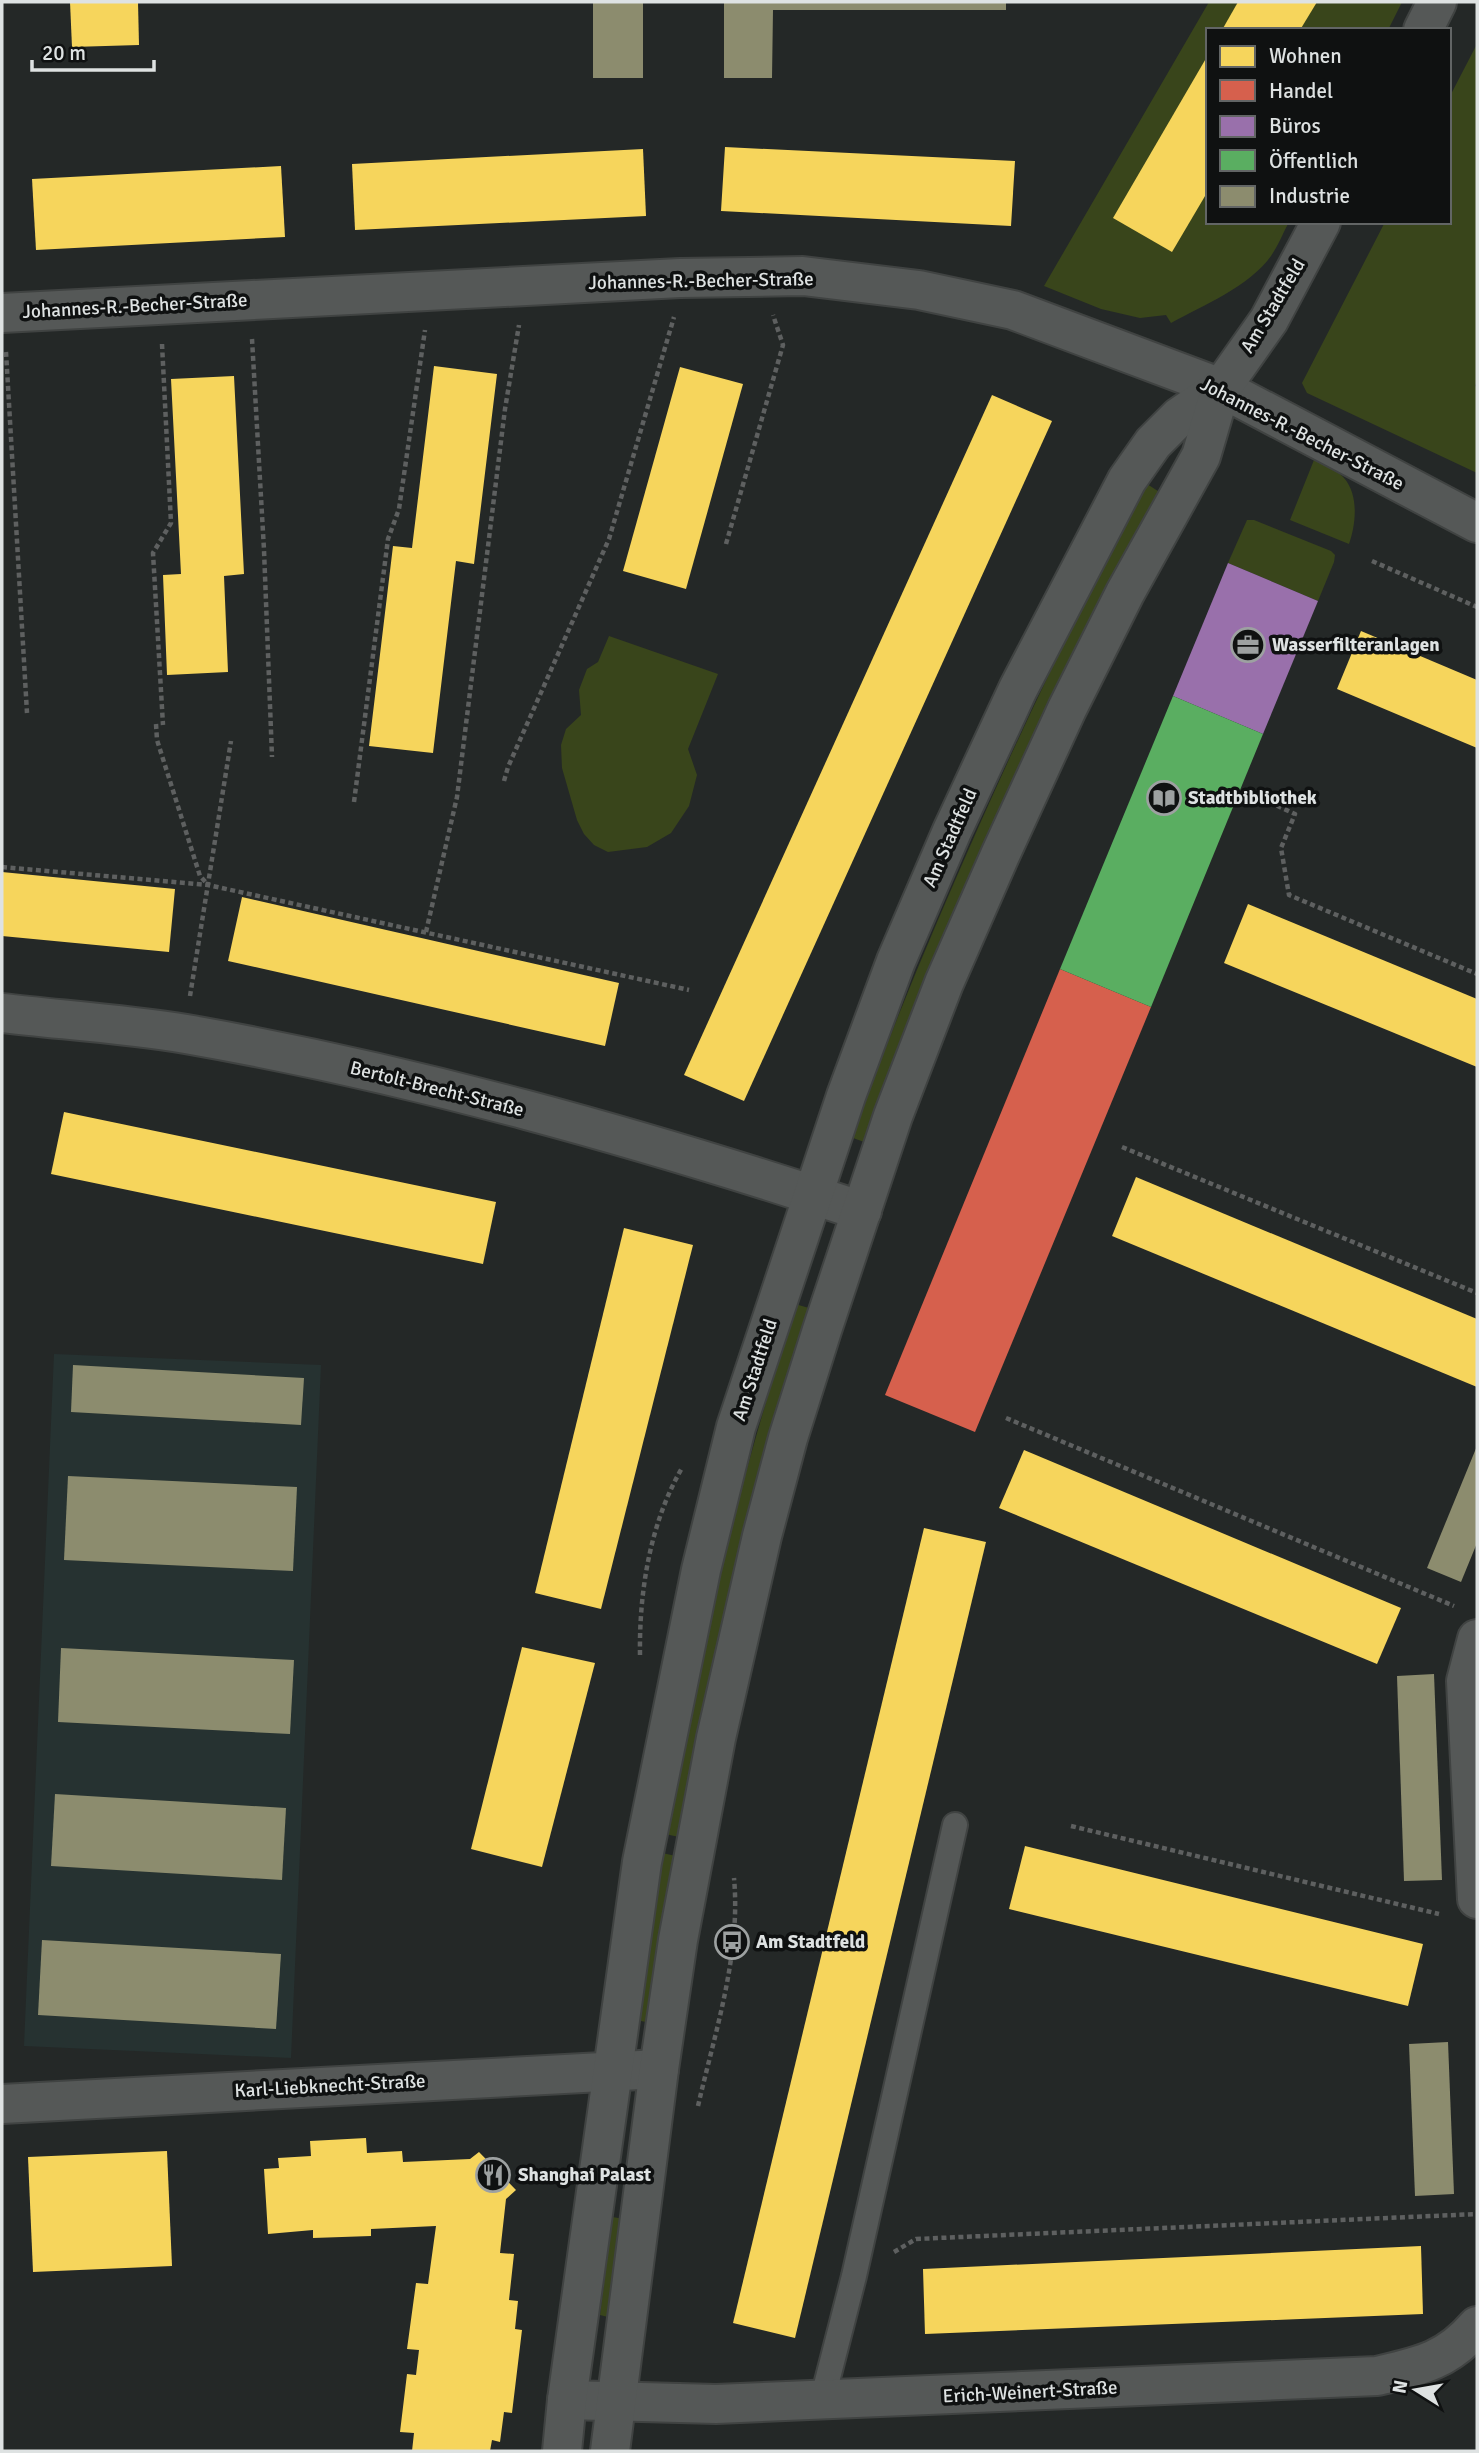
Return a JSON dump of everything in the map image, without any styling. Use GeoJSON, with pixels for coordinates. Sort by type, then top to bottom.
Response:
{"type":"FeatureCollection","features":[{"type":"Feature","properties":{"kind":"street"},"geometry":{"type":"LineString","coordinates":[[1424,28],[1437,2]]}},
{"type":"Feature","properties":{"kind":"street","name":"Am Stadtfeld"},"geometry":{"type":"LineString","coordinates":[[610,2451],[678,1940],[713,1752],[762,1536],[792,1426],[893,1116],[944,983],[1067,709],[1125,593],[1201,456],[1221,388],[1269,320],[1320,224]]}},
{"type":"Feature","properties":{"kind":"street","name":"Johannes-R.-Becher-Straße"},"geometry":{"type":"LineString","coordinates":[[3,313],[680,278],[803,276],[919,290],[1013,310],[1221,388],[1477,523]]}},
{"type":"Feature","properties":{"kind":"street","name":"Am Stadtfeld"},"geometry":{"type":"LineString","coordinates":[[562,2451],[642,1862],[701,1570],[736,1427],[812,1194],[896,961],[985,760],[1078,571],[1127,480],[1153,443],[1180,417],[1221,388]]}},
{"type":"Feature","properties":{"kind":"street","name":"Bertolt-Brecht-Straße"},"geometry":{"type":"LineString","coordinates":[[2,1013],[184,1034],[396,1077],[613,1134],[862,1211]]}},
{"type":"Feature","properties":{"kind":"street"},"geometry":{"type":"LineString","coordinates":[[1464,1908],[1472,1682],[1471,1625]]}},
{"type":"Feature","properties":{"kind":"street","name":"Karl-Liebknecht-Straße"},"geometry":{"type":"LineString","coordinates":[[2,2104],[659,2069]]}},
{"type":"Feature","properties":{"kind":"street","name":"Erich-Weinert-Straße"},"geometry":{"type":"LineString","coordinates":[[567,2400],[700,2405],[1377,2376],[1414,2368],[1439,2358],[1462,2344],[1477,2326]]}},
{"type":"Feature","properties":{"kind":"lane"},"geometry":{"type":"LineString","coordinates":[[822,2401],[854,2276],[955,1825]]}},
{"type":"Feature","properties":{"kind":"path"},"geometry":{"type":"LineString","coordinates":[[726,544],[783,345],[761,277]]}},
{"type":"Feature","properties":{"kind":"path"},"geometry":{"type":"LineString","coordinates":[[504,781],[609,539],[674,319],[680,278]]}},
{"type":"Feature","properties":{"kind":"path"},"geometry":{"type":"LineString","coordinates":[[426,932],[457,797],[505,409],[525,286]]}},
{"type":"Feature","properties":{"kind":"path"},"geometry":{"type":"LineString","coordinates":[[354,802],[388,540],[400,509],[431,291]]}},
{"type":"Feature","properties":{"kind":"path"},"geometry":{"type":"LineString","coordinates":[[250,300],[272,757]]}},
{"type":"Feature","properties":{"kind":"path"},"geometry":{"type":"LineString","coordinates":[[160,305],[171,523],[153,553],[163,725]]}},
{"type":"Feature","properties":{"kind":"path"},"geometry":{"type":"LineString","coordinates":[[3,313],[27,713]]}},
{"type":"Feature","properties":{"kind":"path"},"geometry":{"type":"LineString","coordinates":[[1372,561],[1477,607]]}},
{"type":"Feature","properties":{"kind":"path"},"geometry":{"type":"LineString","coordinates":[[156,723],[157,740],[200,876],[208,885]]}},
{"type":"Feature","properties":{"kind":"path"},"geometry":{"type":"LineString","coordinates":[[184,1034],[231,741]]}},
{"type":"Feature","properties":{"kind":"path"},"geometry":{"type":"LineString","coordinates":[[1269,802],[1295,814],[1281,848],[1289,895],[1477,974]]}},
{"type":"Feature","properties":{"kind":"path"},"geometry":{"type":"LineString","coordinates":[[2,867],[208,885],[689,990]]}},
{"type":"Feature","properties":{"kind":"path"},"geometry":{"type":"LineString","coordinates":[[1122,1147],[1477,1293]]}},
{"type":"Feature","properties":{"kind":"path"},"geometry":{"type":"LineString","coordinates":[[1006,1418],[1471,1625]]}},
{"type":"Feature","properties":{"kind":"path"},"geometry":{"type":"LineString","coordinates":[[1071,1826],[1464,1908]]}},
{"type":"Feature","properties":{"kind":"path"},"geometry":{"type":"LineString","coordinates":[[854,2276],[916,2239],[1477,2214]]}},
{"type":"Feature","properties":{"kind":"shaded area"},"geometry":{"type":"Polygon","coordinates":[[[54,1354],[321,1365],[291,2058],[24,2046],[54,1354]]]}},
{"type":"Feature","properties":{"kind":"green space"},"geometry":{"type":"Polygon","coordinates":[[[1209,2],[1402,2],[1389,28],[1206,28],[1206,224],[1288,224],[1271,256],[1251,277],[1171,323],[1166,315],[1140,318],[1101,309],[1044,286],[1209,2]]]}},
{"type":"Feature","properties":{"kind":"green space"},"geometry":{"type":"Polygon","coordinates":[[[1477,44],[1477,473],[1307,393],[1302,383],[1384,224],[1451,224],[1451,94],[1477,44]]]}},
{"type":"Feature","properties":{"kind":"green space"},"geometry":{"type":"Polygon","coordinates":[[[1314,460],[1341,475],[1349,485],[1354,501],[1354,519],[1349,544],[1290,520],[1314,460]]]}},
{"type":"Feature","properties":{"kind":"green space"},"geometry":{"type":"Polygon","coordinates":[[[1147,484],[1161,493],[867,1143],[853,1138],[912,981],[998,784],[1080,611],[1147,484]]]}},
{"type":"Feature","properties":{"kind":"green space"},"geometry":{"type":"Polygon","coordinates":[[[1247,520],[1254,520],[1335,555],[1318,601],[1228,563],[1247,520]]]}},
{"type":"Feature","properties":{"kind":"green space"},"geometry":{"type":"Polygon","coordinates":[[[609,636],[718,674],[688,749],[697,775],[689,806],[671,833],[647,847],[608,852],[594,845],[577,820],[562,768],[561,745],[566,729],[581,715],[579,690],[587,669],[598,662],[609,636]]]}},
{"type":"Feature","properties":{"kind":"green space"},"geometry":{"type":"Polygon","coordinates":[[[795,1304],[809,1308],[679,1837],[665,1834],[729,1536],[795,1304]]]}},
{"type":"Feature","properties":{"kind":"green space"},"geometry":{"type":"Polygon","coordinates":[[[662,1853],[676,1856],[651,2019],[646,2022],[637,2018],[662,1853]]]}},
{"type":"Feature","properties":{"kind":"green space"},"geometry":{"type":"Polygon","coordinates":[[[612,2217],[625,2219],[612,2318],[600,2315],[612,2217]]]}},
{"type":"Feature","properties":{"kind":"building: Wohnen"},"geometry":{"type":"Polygon","coordinates":[[[70,2],[138,2],[139,45],[72,47],[70,2]]]}},
{"type":"Feature","properties":{"kind":"building: Wohnen"},"geometry":{"type":"Polygon","coordinates":[[[1238,2],[1317,2],[1301,28],[1223,28],[1238,2]]]}},
{"type":"Feature","properties":{"kind":"building: Wohnen"},"geometry":{"type":"Polygon","coordinates":[[[1206,58],[1206,194],[1172,252],[1113,218],[1206,58]]]}},
{"type":"Feature","properties":{"kind":"building: Wohnen"},"geometry":{"type":"Polygon","coordinates":[[[725,147],[1015,161],[1011,226],[721,211],[725,147]]]}},
{"type":"Feature","properties":{"kind":"building: Wohnen"},"geometry":{"type":"Polygon","coordinates":[[[643,149],[646,216],[355,230],[352,164],[643,149]]]}},
{"type":"Feature","properties":{"kind":"building: Wohnen"},"geometry":{"type":"Polygon","coordinates":[[[281,166],[285,237],[36,250],[32,179],[281,166]]]}},
{"type":"Feature","properties":{"kind":"building: Wohnen"},"geometry":{"type":"Polygon","coordinates":[[[434,366],[497,374],[474,564],[456,561],[433,753],[369,746],[393,546],[412,548],[434,366]]]}},
{"type":"Feature","properties":{"kind":"building: Wohnen"},"geometry":{"type":"Polygon","coordinates":[[[680,367],[743,384],[686,589],[623,571],[680,367]]]}},
{"type":"Feature","properties":{"kind":"building: Wohnen"},"geometry":{"type":"Polygon","coordinates":[[[234,376],[244,574],[224,576],[228,672],[167,675],[163,575],[181,574],[171,379],[234,376]]]}},
{"type":"Feature","properties":{"kind":"building: Wohnen"},"geometry":{"type":"Polygon","coordinates":[[[992,395],[1052,421],[744,1101],[684,1075],[992,395]]]}},
{"type":"Feature","properties":{"kind":"building: Wohnen"},"geometry":{"type":"Polygon","coordinates":[[[1361,631],[1477,680],[1477,748],[1337,689],[1361,631]]]}},
{"type":"Feature","properties":{"kind":"building: Wohnen"},"geometry":{"type":"Polygon","coordinates":[[[2,872],[175,889],[169,952],[2,936],[2,872]]]}},
{"type":"Feature","properties":{"kind":"building: Wohnen"},"geometry":{"type":"Polygon","coordinates":[[[242,897],[619,983],[605,1046],[228,961],[242,897]]]}},
{"type":"Feature","properties":{"kind":"building: Wohnen"},"geometry":{"type":"Polygon","coordinates":[[[1248,904],[1477,999],[1477,1067],[1224,963],[1248,904]]]}},
{"type":"Feature","properties":{"kind":"building: Wohnen"},"geometry":{"type":"Polygon","coordinates":[[[64,1112],[496,1202],[483,1264],[51,1174],[64,1112]]]}},
{"type":"Feature","properties":{"kind":"building: Wohnen"},"geometry":{"type":"Polygon","coordinates":[[[1136,1177],[1477,1319],[1477,1387],[1112,1236],[1136,1177]]]}},
{"type":"Feature","properties":{"kind":"building: Wohnen"},"geometry":{"type":"Polygon","coordinates":[[[624,1228],[693,1245],[601,1609],[535,1593],[624,1228]]]}},
{"type":"Feature","properties":{"kind":"building: Wohnen"},"geometry":{"type":"Polygon","coordinates":[[[1024,1450],[1401,1608],[1377,1664],[999,1508],[1024,1450]]]}},
{"type":"Feature","properties":{"kind":"building: Wohnen"},"geometry":{"type":"Polygon","coordinates":[[[924,1528],[986,1542],[795,2338],[733,2323],[924,1528]]]}},
{"type":"Feature","properties":{"kind":"building: Wohnen"},"geometry":{"type":"Polygon","coordinates":[[[522,1647],[595,1663],[542,1867],[471,1849],[522,1647]]]}},
{"type":"Feature","properties":{"kind":"building: Wohnen"},"geometry":{"type":"Polygon","coordinates":[[[1025,1846],[1423,1944],[1408,2006],[1009,1909],[1025,1846]]]}},
{"type":"Feature","properties":{"kind":"building: Wohnen"},"geometry":{"type":"Polygon","coordinates":[[[366,2138],[367,2153],[402,2151],[403,2162],[470,2159],[479,2152],[516,2190],[506,2199],[500,2253],[514,2254],[509,2300],[518,2301],[515,2329],[522,2330],[512,2413],[504,2412],[500,2442],[492,2440],[490,2451],[412,2451],[414,2433],[400,2432],[407,2374],[416,2375],[419,2350],[407,2349],[416,2283],[428,2284],[436,2226],[371,2229],[371,2236],[313,2238],[313,2230],[268,2234],[264,2169],[279,2168],[278,2158],[311,2156],[310,2141],[366,2138]]]}},
{"type":"Feature","properties":{"kind":"building: Wohnen"},"geometry":{"type":"Polygon","coordinates":[[[167,2151],[172,2266],[33,2272],[28,2157],[167,2151]]]}},
{"type":"Feature","properties":{"kind":"building: Wohnen"},"geometry":{"type":"Polygon","coordinates":[[[1421,2246],[1423,2314],[925,2334],[923,2269],[1421,2246]]]}},
{"type":"Feature","properties":{"kind":"building: Handel"},"geometry":{"type":"Polygon","coordinates":[[[1060,969],[1151,1007],[975,1432],[885,1395],[1060,969]]]}},
{"type":"Feature","properties":{"kind":"building: Büros"},"geometry":{"type":"Polygon","coordinates":[[[1228,563],[1318,601],[1263,734],[1173,696],[1228,563]]]}},
{"type":"Feature","properties":{"kind":"building: Öffentlich"},"geometry":{"type":"Polygon","coordinates":[[[1173,696],[1263,734],[1151,1007],[1060,969],[1173,696]]]}},
{"type":"Feature","properties":{"kind":"building: Industrie"},"geometry":{"type":"Polygon","coordinates":[[[593,2],[643,2],[643,78],[593,78],[593,2]]]}},
{"type":"Feature","properties":{"kind":"building: Industrie"},"geometry":{"type":"Polygon","coordinates":[[[724,2],[1006,2],[1006,10],[773,10],[772,78],[724,78],[724,2]]]}},
{"type":"Feature","properties":{"kind":"building: Industrie"},"geometry":{"type":"Polygon","coordinates":[[[73,1365],[304,1378],[301,1425],[71,1412],[73,1365]]]}},
{"type":"Feature","properties":{"kind":"building: Industrie"},"geometry":{"type":"Polygon","coordinates":[[[1477,1446],[1477,1543],[1461,1582],[1427,1568],[1477,1446]]]}},
{"type":"Feature","properties":{"kind":"building: Industrie"},"geometry":{"type":"Polygon","coordinates":[[[68,1476],[297,1487],[293,1571],[64,1560],[68,1476]]]}},
{"type":"Feature","properties":{"kind":"building: Industrie"},"geometry":{"type":"Polygon","coordinates":[[[61,1648],[294,1660],[290,1734],[58,1722],[61,1648]]]}},
{"type":"Feature","properties":{"kind":"building: Industrie"},"geometry":{"type":"Polygon","coordinates":[[[1434,1674],[1442,1880],[1404,1881],[1397,1676],[1434,1674]]]}},
{"type":"Feature","properties":{"kind":"building: Industrie"},"geometry":{"type":"Polygon","coordinates":[[[55,1794],[286,1808],[282,1880],[51,1866],[55,1794]]]}},
{"type":"Feature","properties":{"kind":"building: Industrie"},"geometry":{"type":"Polygon","coordinates":[[[42,1940],[281,1954],[276,2029],[38,2015],[42,1940]]]}},
{"type":"Feature","properties":{"kind":"building: Industrie"},"geometry":{"type":"Polygon","coordinates":[[[1448,2042],[1454,2194],[1415,2196],[1409,2044],[1448,2042]]]}},
{"type":"Feature","properties":{"kind":"place","name":"Wasserfilteranlagen"},"geometry":{"type":"Point","coordinates":[1248,645]}},
{"type":"Feature","properties":{"kind":"place","name":"Stadtbibliothek"},"geometry":{"type":"Point","coordinates":[1164,798]}},
{"type":"Feature","properties":{"kind":"place","name":"Am Stadtfeld"},"geometry":{"type":"Point","coordinates":[732,1942]}},
{"type":"Feature","properties":{"kind":"place","name":"Shanghai Palast"},"geometry":{"type":"Point","coordinates":[493,2175]}}]}
